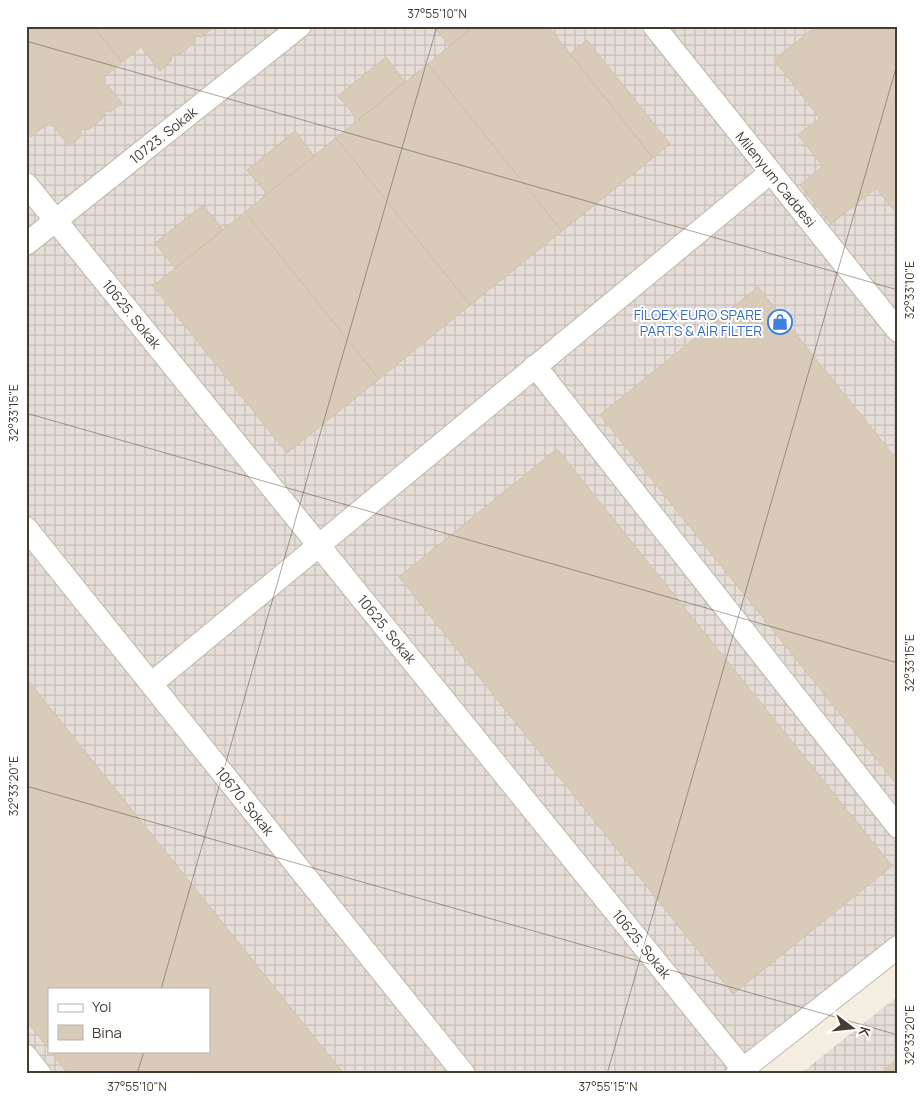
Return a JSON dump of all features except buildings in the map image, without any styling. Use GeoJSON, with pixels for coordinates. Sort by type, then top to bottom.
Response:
{"type":"FeatureCollection","features":[{"type":"Feature","properties":{"kind":"street","name":"10723. Sokak"},"geometry":{"type":"LineString","coordinates":[[26,244],[300,26]]}},
{"type":"Feature","properties":{"kind":"street","name":"Milenyum Caddesi"},"geometry":{"type":"LineString","coordinates":[[654,26],[898,331]]}},
{"type":"Feature","properties":{"kind":"street"},"geometry":{"type":"LineString","coordinates":[[151,684],[771,172]]}},
{"type":"Feature","properties":{"kind":"street","name":"10625. Sokak"},"geometry":{"type":"LineString","coordinates":[[26,184],[743,1072]]}},
{"type":"Feature","properties":{"kind":"street"},"geometry":{"type":"LineString","coordinates":[[536,366],[898,827]]}},
{"type":"Feature","properties":{"kind":"street","name":"10670. Sokak"},"geometry":{"type":"LineString","coordinates":[[26,528],[464,1074]]}},
{"type":"Feature","properties":{"kind":"street"},"geometry":{"type":"LineString","coordinates":[[743,1072],[898,947]]}},
{"type":"Feature","properties":{"kind":"street"},"geometry":{"type":"LineString","coordinates":[[26,1056],[40,1074]]}},
{"type":"Feature","properties":{"kind":"shaded area"},"geometry":{"type":"Polygon","coordinates":[[[26,26],[898,26],[898,942],[733,1074],[26,1074],[26,26]]]}},
{"type":"Feature","properties":{"kind":"shaded area"},"geometry":{"type":"Polygon","coordinates":[[[898,996],[898,1074],[800,1074],[898,996]]]}},
{"type":"Feature","properties":{"kind":"place","name":"FİLOEX EURO SPARE PARTS & AİR FİLTER"},"geometry":{"type":"Point","coordinates":[780,322]}}]}
